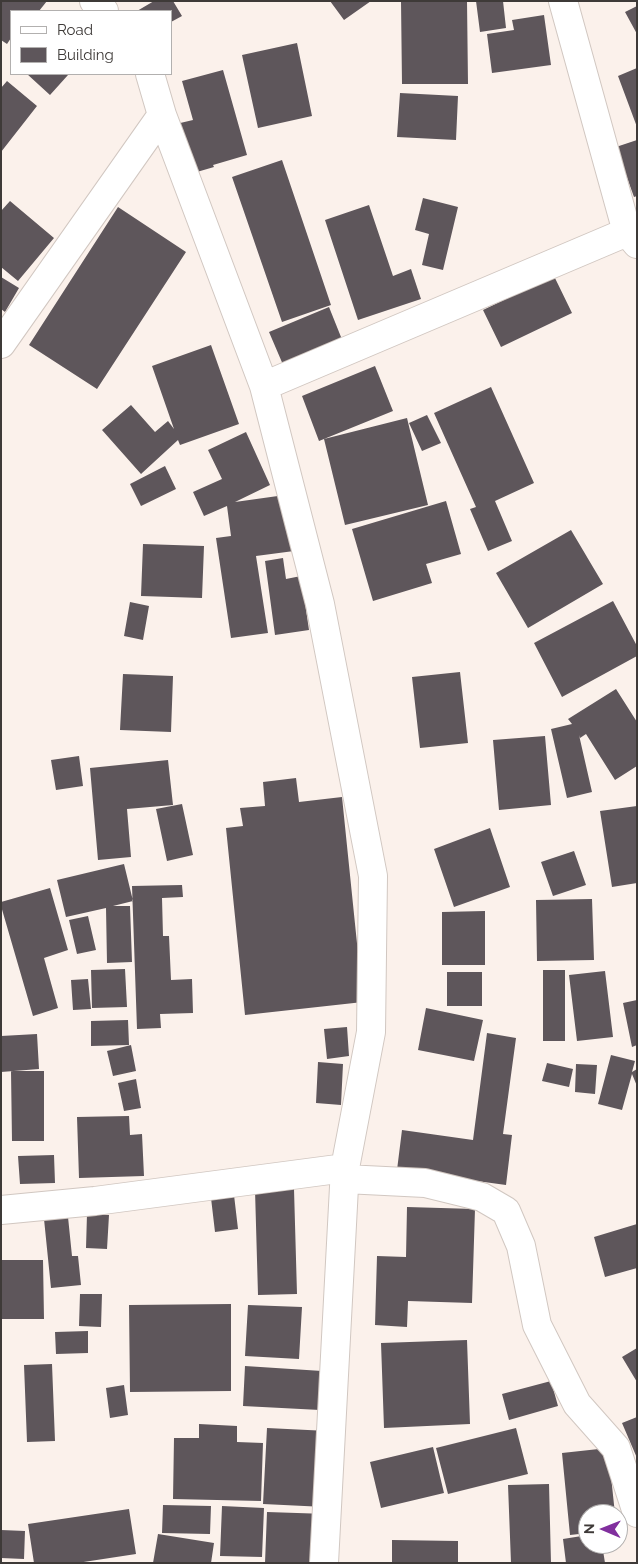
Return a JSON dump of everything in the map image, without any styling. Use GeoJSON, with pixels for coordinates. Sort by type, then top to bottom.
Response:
{"type":"FeatureCollection","features":[{"type":"Feature","properties":{"kind":"street"},"geometry":{"type":"LineString","coordinates":[[94,1],[103,10]]}},
{"type":"Feature","properties":{"kind":"street"},"geometry":{"type":"LineString","coordinates":[[264,386],[634,234],[562,1]]}},
{"type":"Feature","properties":{"kind":"street"},"geometry":{"type":"LineString","coordinates":[[150,75],[162,116],[264,386],[320,604],[373,876],[371,1032],[345,1174],[324,1563]]}},
{"type":"Feature","properties":{"kind":"street"},"geometry":{"type":"LineString","coordinates":[[1,344],[162,116]]}},
{"type":"Feature","properties":{"kind":"street"},"geometry":{"type":"LineString","coordinates":[[1,1210],[345,1174],[425,1183],[482,1198],[506,1211],[520,1246],[537,1325],[577,1404],[616,1448],[637,1513]]}},
{"type":"Feature","properties":{"kind":"building"},"geometry":{"type":"Polygon","coordinates":[[[1,1],[47,1],[40,10],[10,10],[10,40],[7,44],[1,40],[1,1]]]}},
{"type":"Feature","properties":{"kind":"building"},"geometry":{"type":"Polygon","coordinates":[[[154,1],[173,1],[182,16],[172,21],[172,10],[139,10],[154,1]]]}},
{"type":"Feature","properties":{"kind":"building"},"geometry":{"type":"Polygon","coordinates":[[[330,1],[371,1],[344,20],[330,1]]]}},
{"type":"Feature","properties":{"kind":"building"},"geometry":{"type":"Polygon","coordinates":[[[401,1],[467,1],[468,84],[402,84],[401,1]]]}},
{"type":"Feature","properties":{"kind":"building"},"geometry":{"type":"Polygon","coordinates":[[[476,1],[503,1],[506,28],[480,32],[476,1]]]}},
{"type":"Feature","properties":{"kind":"building"},"geometry":{"type":"Polygon","coordinates":[[[637,6],[637,34],[625,12],[637,6]]]}},
{"type":"Feature","properties":{"kind":"building"},"geometry":{"type":"Polygon","coordinates":[[[544,15],[551,65],[492,73],[487,34],[514,30],[512,20],[544,15]]]}},
{"type":"Feature","properties":{"kind":"building"},"geometry":{"type":"Polygon","coordinates":[[[297,43],[312,116],[258,128],[242,55],[297,43]]]}},
{"type":"Feature","properties":{"kind":"building"},"geometry":{"type":"Polygon","coordinates":[[[637,68],[637,127],[618,76],[637,68]]]}},
{"type":"Feature","properties":{"kind":"building"},"geometry":{"type":"Polygon","coordinates":[[[223,70],[247,155],[190,174],[176,124],[193,120],[182,81],[223,70]]]}},
{"type":"Feature","properties":{"kind":"building"},"geometry":{"type":"Polygon","coordinates":[[[28,75],[68,75],[50,95],[28,75]]]}},
{"type":"Feature","properties":{"kind":"building"},"geometry":{"type":"Polygon","coordinates":[[[7,81],[37,106],[1,152],[1,88],[7,81]]]}},
{"type":"Feature","properties":{"kind":"building"},"geometry":{"type":"Polygon","coordinates":[[[400,93],[458,96],[456,140],[397,137],[400,93]]]}},
{"type":"Feature","properties":{"kind":"building"},"geometry":{"type":"Polygon","coordinates":[[[637,140],[637,196],[634,197],[616,147],[637,140]]]}},
{"type":"Feature","properties":{"kind":"building"},"geometry":{"type":"Polygon","coordinates":[[[282,160],[331,305],[282,322],[232,177],[282,160]]]}},
{"type":"Feature","properties":{"kind":"building"},"geometry":{"type":"Polygon","coordinates":[[[423,198],[458,207],[443,270],[422,265],[429,234],[415,230],[423,198]]]}},
{"type":"Feature","properties":{"kind":"building"},"geometry":{"type":"Polygon","coordinates":[[[10,201],[54,238],[18,281],[1,267],[1,211],[10,201]]]}},
{"type":"Feature","properties":{"kind":"building"},"geometry":{"type":"Polygon","coordinates":[[[369,205],[393,276],[411,269],[421,299],[358,320],[325,220],[369,205]]]}},
{"type":"Feature","properties":{"kind":"building"},"geometry":{"type":"Polygon","coordinates":[[[118,207],[186,252],[97,389],[29,345],[118,207]]]}},
{"type":"Feature","properties":{"kind":"building"},"geometry":{"type":"Polygon","coordinates":[[[554,276],[572,313],[501,347],[483,310],[554,276]]]}},
{"type":"Feature","properties":{"kind":"building"},"geometry":{"type":"Polygon","coordinates":[[[1,277],[19,288],[5,312],[1,309],[1,277]]]}},
{"type":"Feature","properties":{"kind":"building"},"geometry":{"type":"Polygon","coordinates":[[[329,307],[343,342],[284,367],[269,332],[329,307]]]}},
{"type":"Feature","properties":{"kind":"building"},"geometry":{"type":"Polygon","coordinates":[[[211,345],[239,424],[180,445],[178,440],[141,474],[102,430],[131,405],[155,432],[168,421],[174,429],[152,366],[211,345]]]}},
{"type":"Feature","properties":{"kind":"building"},"geometry":{"type":"Polygon","coordinates":[[[375,366],[393,411],[319,441],[302,396],[375,366]]]}},
{"type":"Feature","properties":{"kind":"building"},"geometry":{"type":"Polygon","coordinates":[[[491,387],[534,483],[495,501],[512,541],[488,551],[470,509],[476,507],[434,413],[491,387]]]}},
{"type":"Feature","properties":{"kind":"building"},"geometry":{"type":"Polygon","coordinates":[[[427,415],[441,443],[422,451],[409,423],[427,415]]]}},
{"type":"Feature","properties":{"kind":"building"},"geometry":{"type":"Polygon","coordinates":[[[407,418],[428,505],[345,525],[324,439],[407,418]]]}},
{"type":"Feature","properties":{"kind":"building"},"geometry":{"type":"Polygon","coordinates":[[[246,432],[270,485],[235,502],[285,495],[294,551],[256,556],[268,633],[231,638],[216,538],[231,536],[227,506],[204,516],[193,492],[222,479],[208,450],[246,432]]]}},
{"type":"Feature","properties":{"kind":"building"},"geometry":{"type":"Polygon","coordinates":[[[165,466],[176,489],[141,506],[130,484],[165,466]]]}},
{"type":"Feature","properties":{"kind":"building"},"geometry":{"type":"Polygon","coordinates":[[[446,501],[461,554],[426,564],[432,583],[373,601],[352,529],[446,501]]]}},
{"type":"Feature","properties":{"kind":"building"},"geometry":{"type":"Polygon","coordinates":[[[571,530],[603,584],[528,628],[496,573],[571,530]]]}},
{"type":"Feature","properties":{"kind":"building"},"geometry":{"type":"Polygon","coordinates":[[[143,544],[204,546],[202,598],[141,596],[143,544]]]}},
{"type":"Feature","properties":{"kind":"building"},"geometry":{"type":"Polygon","coordinates":[[[283,558],[286,579],[301,576],[309,630],[275,635],[265,561],[283,558]]]}},
{"type":"Feature","properties":{"kind":"building"},"geometry":{"type":"Polygon","coordinates":[[[613,601],[637,646],[637,656],[562,697],[534,643],[613,601]]]}},
{"type":"Feature","properties":{"kind":"building"},"geometry":{"type":"Polygon","coordinates":[[[130,602],[149,606],[143,640],[124,636],[130,602]]]}},
{"type":"Feature","properties":{"kind":"building"},"geometry":{"type":"Polygon","coordinates":[[[460,672],[468,743],[420,748],[412,677],[460,672]]]}},
{"type":"Feature","properties":{"kind":"building"},"geometry":{"type":"Polygon","coordinates":[[[123,674],[173,676],[171,732],[120,730],[123,674]]]}},
{"type":"Feature","properties":{"kind":"building"},"geometry":{"type":"Polygon","coordinates":[[[616,689],[637,722],[637,766],[615,780],[586,734],[580,738],[579,735],[592,792],[567,798],[551,729],[572,724],[568,719],[616,689]]]}},
{"type":"Feature","properties":{"kind":"building"},"geometry":{"type":"Polygon","coordinates":[[[545,736],[551,805],[499,810],[493,740],[545,736]]]}},
{"type":"Feature","properties":{"kind":"building"},"geometry":{"type":"Polygon","coordinates":[[[79,756],[83,786],[56,790],[51,760],[79,756]]]}},
{"type":"Feature","properties":{"kind":"building"},"geometry":{"type":"Polygon","coordinates":[[[168,760],[173,805],[127,809],[131,857],[98,860],[90,768],[168,760]]]}},
{"type":"Feature","properties":{"kind":"building"},"geometry":{"type":"Polygon","coordinates":[[[296,778],[299,802],[342,797],[363,1002],[245,1015],[226,828],[243,826],[240,808],[265,806],[263,782],[296,778]]]}},
{"type":"Feature","properties":{"kind":"building"},"geometry":{"type":"Polygon","coordinates":[[[182,804],[193,855],[167,861],[156,809],[182,804]]]}},
{"type":"Feature","properties":{"kind":"building"},"geometry":{"type":"Polygon","coordinates":[[[637,806],[637,883],[612,887],[600,811],[637,806]]]}},
{"type":"Feature","properties":{"kind":"building"},"geometry":{"type":"Polygon","coordinates":[[[490,828],[510,887],[454,907],[434,849],[490,828]]]}},
{"type":"Feature","properties":{"kind":"building"},"geometry":{"type":"Polygon","coordinates":[[[574,851],[586,885],[553,896],[541,862],[574,851]]]}},
{"type":"Feature","properties":{"kind":"building"},"geometry":{"type":"Polygon","coordinates":[[[124,864],[133,901],[113,906],[130,906],[132,962],[107,963],[106,908],[66,917],[57,880],[124,864]]]}},
{"type":"Feature","properties":{"kind":"building"},"geometry":{"type":"Polygon","coordinates":[[[182,885],[183,897],[162,898],[163,936],[169,936],[171,980],[192,979],[193,1013],[160,1014],[161,1028],[137,1029],[132,886],[182,885]]]}},
{"type":"Feature","properties":{"kind":"building"},"geometry":{"type":"Polygon","coordinates":[[[50,888],[68,950],[44,958],[58,1008],[33,1016],[1,902],[50,888]]]}},
{"type":"Feature","properties":{"kind":"building"},"geometry":{"type":"Polygon","coordinates":[[[592,899],[594,960],[537,961],[536,900],[592,899]]]}},
{"type":"Feature","properties":{"kind":"building"},"geometry":{"type":"Polygon","coordinates":[[[485,911],[485,965],[442,965],[442,912],[485,911]]]}},
{"type":"Feature","properties":{"kind":"building"},"geometry":{"type":"Polygon","coordinates":[[[88,916],[96,950],[77,954],[69,920],[88,916]]]}},
{"type":"Feature","properties":{"kind":"building"},"geometry":{"type":"Polygon","coordinates":[[[125,969],[127,1007],[92,1008],[91,970],[125,969]]]}},
{"type":"Feature","properties":{"kind":"building"},"geometry":{"type":"Polygon","coordinates":[[[543,970],[565,970],[565,1041],[543,1041],[543,970]]]}},
{"type":"Feature","properties":{"kind":"building"},"geometry":{"type":"Polygon","coordinates":[[[605,971],[613,1037],[577,1041],[569,975],[605,971]]]}},
{"type":"Feature","properties":{"kind":"building"},"geometry":{"type":"Polygon","coordinates":[[[447,972],[482,972],[482,1006],[447,1006],[447,972]]]}},
{"type":"Feature","properties":{"kind":"building"},"geometry":{"type":"Polygon","coordinates":[[[88,979],[91,1009],[73,1010],[71,980],[88,979]]]}},
{"type":"Feature","properties":{"kind":"building"},"geometry":{"type":"Polygon","coordinates":[[[637,1000],[637,1045],[632,1047],[623,1003],[637,1000]]]}},
{"type":"Feature","properties":{"kind":"building"},"geometry":{"type":"Polygon","coordinates":[[[426,1008],[483,1020],[474,1061],[418,1050],[426,1008]]]}},
{"type":"Feature","properties":{"kind":"building"},"geometry":{"type":"Polygon","coordinates":[[[128,1020],[129,1045],[91,1046],[91,1021],[128,1020]]]}},
{"type":"Feature","properties":{"kind":"building"},"geometry":{"type":"Polygon","coordinates":[[[347,1027],[349,1056],[327,1059],[324,1029],[347,1027]]]}},
{"type":"Feature","properties":{"kind":"building"},"geometry":{"type":"Polygon","coordinates":[[[487,1033],[516,1038],[503,1134],[512,1135],[506,1185],[397,1170],[402,1130],[473,1140],[487,1033]]]}},
{"type":"Feature","properties":{"kind":"building"},"geometry":{"type":"Polygon","coordinates":[[[37,1034],[39,1069],[1,1072],[1,1036],[37,1034]]]}},
{"type":"Feature","properties":{"kind":"building"},"geometry":{"type":"Polygon","coordinates":[[[131,1045],[136,1071],[113,1076],[107,1051],[131,1045]]]}},
{"type":"Feature","properties":{"kind":"building"},"geometry":{"type":"Polygon","coordinates":[[[611,1055],[635,1061],[632,1072],[637,1069],[637,1086],[632,1074],[622,1110],[598,1104],[611,1055]]]}},
{"type":"Feature","properties":{"kind":"building"},"geometry":{"type":"Polygon","coordinates":[[[318,1062],[343,1064],[341,1105],[316,1103],[318,1062]]]}},
{"type":"Feature","properties":{"kind":"building"},"geometry":{"type":"Polygon","coordinates":[[[547,1063],[573,1069],[569,1087],[542,1081],[547,1063]]]}},
{"type":"Feature","properties":{"kind":"building"},"geometry":{"type":"Polygon","coordinates":[[[576,1064],[597,1065],[595,1094],[575,1092],[576,1064]]]}},
{"type":"Feature","properties":{"kind":"building"},"geometry":{"type":"Polygon","coordinates":[[[11,1071],[44,1071],[44,1141],[12,1141],[11,1071]]]}},
{"type":"Feature","properties":{"kind":"building"},"geometry":{"type":"Polygon","coordinates":[[[136,1079],[141,1108],[124,1111],[118,1083],[136,1079]]]}},
{"type":"Feature","properties":{"kind":"building"},"geometry":{"type":"Polygon","coordinates":[[[129,1116],[130,1135],[142,1134],[144,1176],[79,1178],[77,1117],[129,1116]]]}},
{"type":"Feature","properties":{"kind":"building"},"geometry":{"type":"Polygon","coordinates":[[[54,1155],[55,1183],[20,1184],[18,1156],[54,1155]]]}},
{"type":"Feature","properties":{"kind":"building"},"geometry":{"type":"Polygon","coordinates":[[[294,1189],[297,1294],[258,1295],[255,1190],[294,1189]]]}},
{"type":"Feature","properties":{"kind":"building"},"geometry":{"type":"Polygon","coordinates":[[[234,1195],[238,1229],[215,1232],[211,1198],[234,1195]]]}},
{"type":"Feature","properties":{"kind":"building"},"geometry":{"type":"Polygon","coordinates":[[[407,1207],[475,1209],[472,1303],[408,1301],[407,1327],[375,1325],[377,1256],[406,1257],[407,1207]]]}},
{"type":"Feature","properties":{"kind":"building"},"geometry":{"type":"Polygon","coordinates":[[[87,1214],[109,1215],[107,1249],[86,1248],[87,1214]]]}},
{"type":"Feature","properties":{"kind":"building"},"geometry":{"type":"Polygon","coordinates":[[[68,1217],[72,1256],[78,1256],[81,1285],[51,1288],[44,1219],[68,1217]]]}},
{"type":"Feature","properties":{"kind":"building"},"geometry":{"type":"Polygon","coordinates":[[[637,1224],[637,1268],[605,1277],[594,1237],[637,1224]]]}},
{"type":"Feature","properties":{"kind":"building"},"geometry":{"type":"Polygon","coordinates":[[[1,1260],[43,1260],[44,1319],[1,1319],[1,1260]]]}},
{"type":"Feature","properties":{"kind":"building"},"geometry":{"type":"Polygon","coordinates":[[[80,1294],[102,1294],[101,1327],[79,1326],[80,1294]]]}},
{"type":"Feature","properties":{"kind":"building"},"geometry":{"type":"Polygon","coordinates":[[[231,1304],[231,1391],[130,1392],[129,1305],[231,1304]]]}},
{"type":"Feature","properties":{"kind":"building"},"geometry":{"type":"Polygon","coordinates":[[[248,1305],[302,1307],[299,1359],[245,1356],[248,1305]]]}},
{"type":"Feature","properties":{"kind":"building"},"geometry":{"type":"Polygon","coordinates":[[[88,1331],[88,1353],[56,1354],[55,1332],[88,1331]]]}},
{"type":"Feature","properties":{"kind":"building"},"geometry":{"type":"Polygon","coordinates":[[[467,1340],[470,1424],[384,1428],[381,1343],[467,1340]]]}},
{"type":"Feature","properties":{"kind":"building"},"geometry":{"type":"Polygon","coordinates":[[[637,1348],[637,1382],[622,1357],[637,1348]]]}},
{"type":"Feature","properties":{"kind":"building"},"geometry":{"type":"Polygon","coordinates":[[[52,1364],[55,1441],[27,1442],[24,1365],[52,1364]]]}},
{"type":"Feature","properties":{"kind":"building"},"geometry":{"type":"Polygon","coordinates":[[[245,1366],[322,1371],[320,1410],[243,1406],[245,1366]]]}},
{"type":"Feature","properties":{"kind":"building"},"geometry":{"type":"Polygon","coordinates":[[[551,1381],[558,1406],[509,1420],[502,1394],[551,1381]]]}},
{"type":"Feature","properties":{"kind":"building"},"geometry":{"type":"Polygon","coordinates":[[[124,1385],[128,1415],[110,1418],[106,1388],[124,1385]]]}},
{"type":"Feature","properties":{"kind":"building"},"geometry":{"type":"Polygon","coordinates":[[[637,1417],[637,1458],[622,1423],[637,1417]]]}},
{"type":"Feature","properties":{"kind":"building"},"geometry":{"type":"Polygon","coordinates":[[[199,1424],[237,1426],[237,1442],[263,1443],[261,1501],[173,1499],[174,1438],[199,1438],[199,1424]]]}},
{"type":"Feature","properties":{"kind":"building"},"geometry":{"type":"Polygon","coordinates":[[[267,1428],[328,1431],[325,1507],[263,1504],[267,1428]]]}},
{"type":"Feature","properties":{"kind":"building"},"geometry":{"type":"Polygon","coordinates":[[[516,1428],[528,1474],[448,1494],[436,1448],[516,1428]]]}},
{"type":"Feature","properties":{"kind":"building"},"geometry":{"type":"Polygon","coordinates":[[[433,1447],[444,1493],[381,1508],[370,1462],[433,1447]]]}},
{"type":"Feature","properties":{"kind":"building"},"geometry":{"type":"Polygon","coordinates":[[[608,1448],[614,1504],[578,1504],[578,1534],[570,1535],[562,1453],[608,1448]]]}},
{"type":"Feature","properties":{"kind":"building"},"geometry":{"type":"Polygon","coordinates":[[[549,1484],[551,1563],[511,1563],[508,1485],[549,1484]]]}},
{"type":"Feature","properties":{"kind":"building"},"geometry":{"type":"Polygon","coordinates":[[[163,1505],[211,1506],[210,1534],[162,1533],[163,1505]]]}},
{"type":"Feature","properties":{"kind":"building"},"geometry":{"type":"Polygon","coordinates":[[[222,1506],[264,1508],[262,1557],[220,1556],[222,1506]]]}},
{"type":"Feature","properties":{"kind":"building"},"geometry":{"type":"Polygon","coordinates":[[[129,1509],[136,1554],[77,1563],[34,1563],[28,1524],[129,1509]]]}},
{"type":"Feature","properties":{"kind":"building"},"geometry":{"type":"Polygon","coordinates":[[[267,1512],[327,1514],[325,1563],[265,1563],[267,1512]]]}},
{"type":"Feature","properties":{"kind":"building"},"geometry":{"type":"Polygon","coordinates":[[[1,1530],[25,1531],[24,1559],[1,1558],[1,1530]]]}},
{"type":"Feature","properties":{"kind":"building"},"geometry":{"type":"Polygon","coordinates":[[[158,1534],[214,1543],[211,1563],[153,1563],[158,1534]]]}},
{"type":"Feature","properties":{"kind":"building"},"geometry":{"type":"Polygon","coordinates":[[[578,1537],[578,1554],[604,1554],[605,1563],[566,1563],[563,1539],[578,1537]]]}},
{"type":"Feature","properties":{"kind":"building"},"geometry":{"type":"Polygon","coordinates":[[[392,1540],[458,1541],[458,1563],[392,1563],[392,1540]]]}}]}
